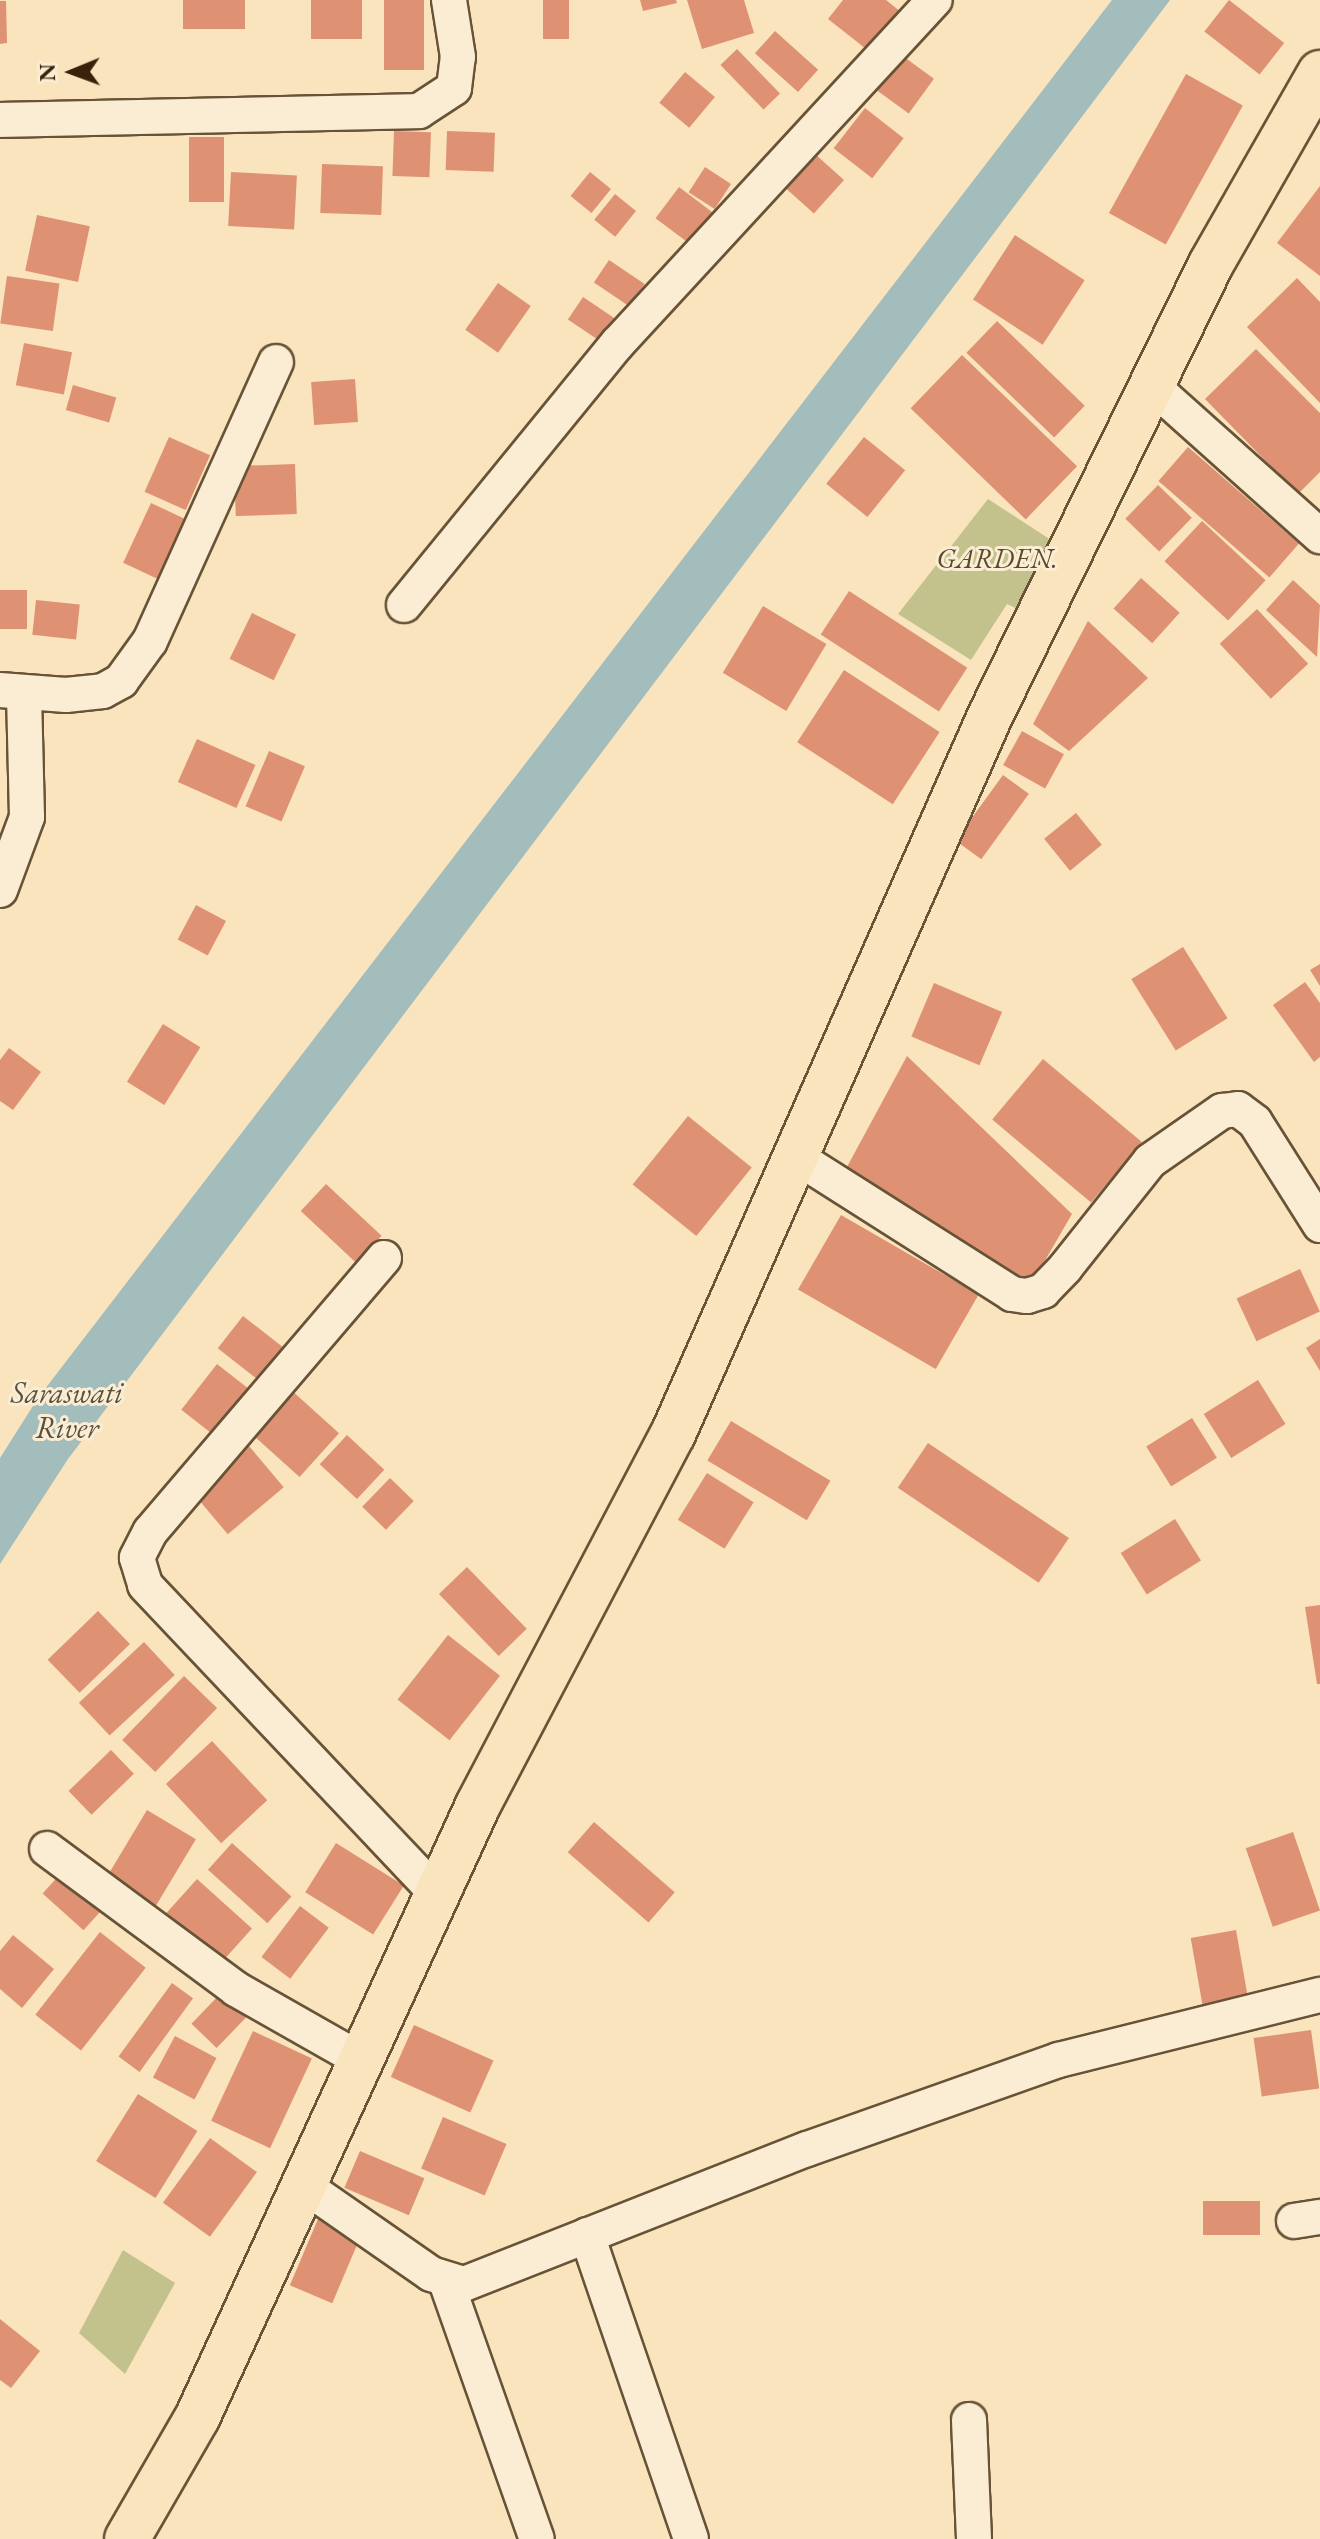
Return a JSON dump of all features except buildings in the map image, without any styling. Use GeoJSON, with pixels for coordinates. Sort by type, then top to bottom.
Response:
{"type":"FeatureCollection","features":[{"type":"Feature","properties":{"kind":"main road"},"geometry":{"type":"LineString","coordinates":[[127,2539],[197,2418],[306,2187],[437,1894],[673,1434],[798,1158],[990,716],[1249,192],[1320,73]]}},
{"type":"Feature","properties":{"kind":"street"},"geometry":{"type":"LineString","coordinates":[[0,120],[436,106],[458,75],[449,0]]}},
{"type":"Feature","properties":{"kind":"street"},"geometry":{"type":"LineString","coordinates":[[404,605],[618,343],[935,0]]}},
{"type":"Feature","properties":{"kind":"street"},"geometry":{"type":"LineString","coordinates":[[0,890],[27,817],[12,691],[103,691],[134,665],[276,362]]}},
{"type":"Feature","properties":{"kind":"street"},"geometry":{"type":"LineString","coordinates":[[1151,385],[1315,524]]}},
{"type":"Feature","properties":{"kind":"street"},"geometry":{"type":"LineString","coordinates":[[798,1158],[1012,1294],[1027,1296],[1043,1291],[1065,1268],[1150,1161],[1222,1111],[1238,1109],[1255,1122],[1320,1225]]}},
{"type":"Feature","properties":{"kind":"street"},"geometry":{"type":"LineString","coordinates":[[384,1258],[150,1532],[137,1558],[145,1585],[437,1894]]}},
{"type":"Feature","properties":{"kind":"street"},"geometry":{"type":"LineString","coordinates":[[47,1849],[236,1989],[363,2061]]}},
{"type":"Feature","properties":{"kind":"street"},"geometry":{"type":"LineString","coordinates":[[306,2187],[447,2284],[464,2284],[587,2235],[1059,2060],[1320,1995]]}},
{"type":"Feature","properties":{"kind":"street"},"geometry":{"type":"LineString","coordinates":[[587,2235],[691,2539]]}},
{"type":"Feature","properties":{"kind":"street"},"geometry":{"type":"LineString","coordinates":[[447,2284],[537,2539]]}},
{"type":"Feature","properties":{"kind":"street"},"geometry":{"type":"LineString","coordinates":[[969,2420],[974,2539]]}},
{"type":"Feature","properties":{"kind":"green space","name":"GARDEN."},"geometry":{"type":"Polygon","coordinates":[[[988,499],[1048,538],[1054,551],[1028,614],[1007,604],[971,660],[898,614],[988,499]]]}},
{"type":"Feature","properties":{"kind":"green space"},"geometry":{"type":"Polygon","coordinates":[[[123,2250],[175,2283],[125,2374],[79,2333],[123,2250]]]}},
{"type":"Feature","properties":{"kind":"water","name":"Saraswati River"},"geometry":{"type":"Polygon","coordinates":[[[1112,0],[1170,0],[68,1459],[0,1564],[0,1458],[38,1398],[1112,0]]]}}]}
